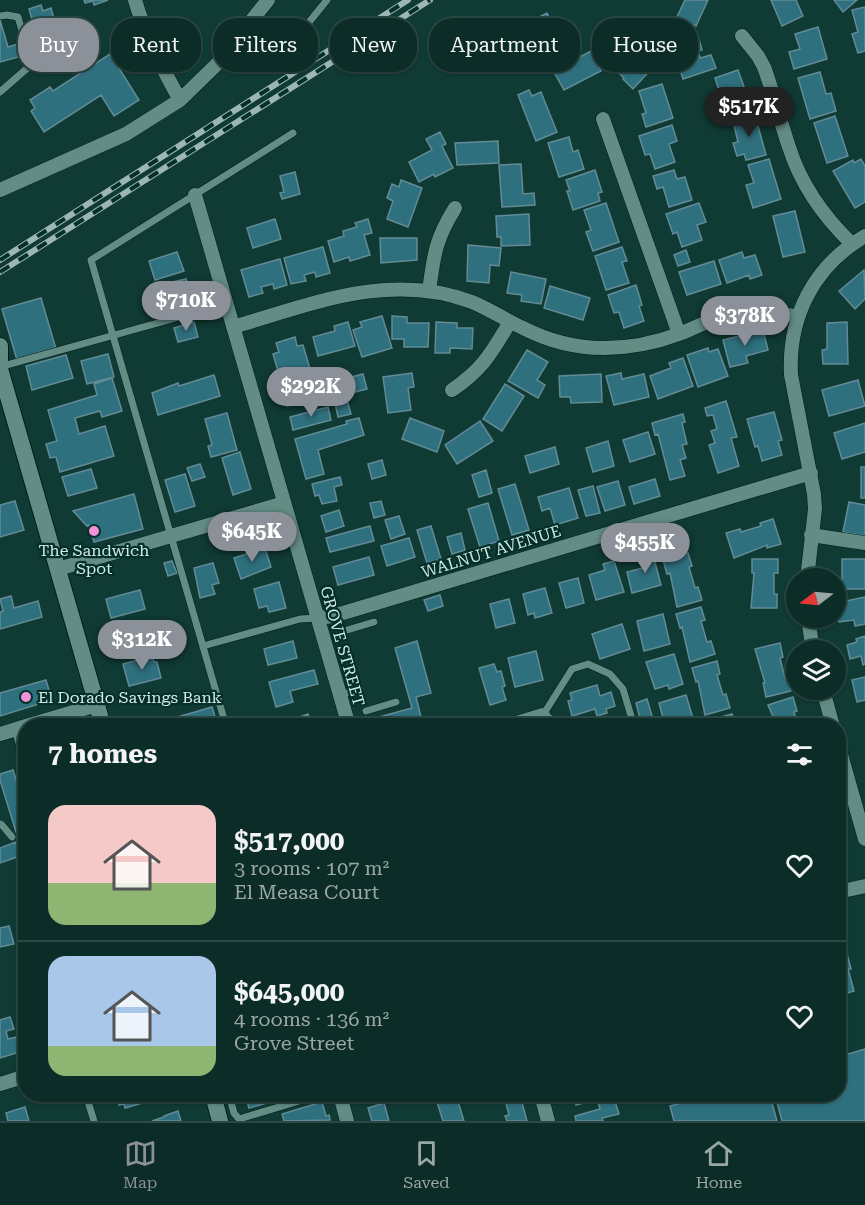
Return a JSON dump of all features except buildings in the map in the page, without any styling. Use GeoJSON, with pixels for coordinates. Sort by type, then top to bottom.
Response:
{"type":"FeatureCollection","features":[{"type":"Feature","properties":{"kind":"main road"},"geometry":{"type":"LineString","coordinates":[[0,346],[0,363]]}},
{"type":"Feature","properties":{"kind":"main road"},"geometry":{"type":"LineString","coordinates":[[1,374],[100,718]]}},
{"type":"Feature","properties":{"kind":"main road"},"geometry":{"type":"LineString","coordinates":[[215,1102],[220,1121]]}},
{"type":"Feature","properties":{"kind":"street"},"geometry":{"type":"LineString","coordinates":[[135,0],[139,16],[163,72],[180,100]]}},
{"type":"Feature","properties":{"kind":"street"},"geometry":{"type":"LineString","coordinates":[[254,18],[268,0]]}},
{"type":"Feature","properties":{"kind":"street"},"geometry":{"type":"LineString","coordinates":[[742,36],[758,56],[764,68],[790,150],[803,180],[825,214],[852,244]]}},
{"type":"Feature","properties":{"kind":"street"},"geometry":{"type":"LineString","coordinates":[[0,190],[126,134],[180,100],[213,68]]}},
{"type":"Feature","properties":{"kind":"street"},"geometry":{"type":"LineString","coordinates":[[603,119],[679,334]]}},
{"type":"Feature","properties":{"kind":"street","name":"GROVE STREET"},"geometry":{"type":"LineString","coordinates":[[195,195],[347,718]]}},
{"type":"Feature","properties":{"kind":"street"},"geometry":{"type":"LineString","coordinates":[[429,291],[437,242],[455,208]]}},
{"type":"Feature","properties":{"kind":"street"},"geometry":{"type":"LineString","coordinates":[[808,568],[815,509],[811,473],[791,375],[792,345],[798,317],[817,279],[837,256],[865,236]]}},
{"type":"Feature","properties":{"kind":"street"},"geometry":{"type":"LineString","coordinates":[[233,327],[336,297],[397,289],[429,291],[471,302],[510,322],[554,340],[586,347],[636,346],[679,334],[707,321],[734,313],[762,311],[798,317]]}},
{"type":"Feature","properties":{"kind":"street"},"geometry":{"type":"LineString","coordinates":[[452,390],[482,366],[510,322]]}},
{"type":"Feature","properties":{"kind":"street","name":"WALNUT AVENUE"},"geometry":{"type":"LineString","coordinates":[[318,618],[333,616],[811,473]]}},
{"type":"Feature","properties":{"kind":"street"},"geometry":{"type":"LineString","coordinates":[[58,568],[284,503]]}},
{"type":"Feature","properties":{"kind":"street"},"geometry":{"type":"LineString","coordinates":[[811,535],[865,543]]}},
{"type":"Feature","properties":{"kind":"street"},"geometry":{"type":"LineString","coordinates":[[827,700],[832,718]]}},
{"type":"Feature","properties":{"kind":"street"},"geometry":{"type":"LineString","coordinates":[[66,718],[96,705]]}},
{"type":"Feature","properties":{"kind":"street"},"geometry":{"type":"LineString","coordinates":[[533,718],[543,715]]}},
{"type":"Feature","properties":{"kind":"street"},"geometry":{"type":"LineString","coordinates":[[0,734],[18,729]]}},
{"type":"Feature","properties":{"kind":"street"},"geometry":{"type":"LineString","coordinates":[[846,772],[865,839]]}},
{"type":"Feature","properties":{"kind":"street"},"geometry":{"type":"LineString","coordinates":[[846,890],[865,886]]}},
{"type":"Feature","properties":{"kind":"street"},"geometry":{"type":"LineString","coordinates":[[0,1083],[18,1078]]}},
{"type":"Feature","properties":{"kind":"street"},"geometry":{"type":"LineString","coordinates":[[342,1102],[347,1121]]}},
{"type":"Feature","properties":{"kind":"street"},"geometry":{"type":"LineString","coordinates":[[543,1102],[548,1121]]}},
{"type":"Feature","properties":{"kind":"lane"},"geometry":{"type":"LineString","coordinates":[[312,18],[327,0]]}},
{"type":"Feature","properties":{"kind":"lane"},"geometry":{"type":"LineString","coordinates":[[0,92],[32,64],[18,17],[4,15]]}},
{"type":"Feature","properties":{"kind":"lane"},"geometry":{"type":"LineString","coordinates":[[224,718],[91,260],[293,133]]}},
{"type":"Feature","properties":{"kind":"lane"},"geometry":{"type":"LineString","coordinates":[[1,374],[113,336],[226,304]]}},
{"type":"Feature","properties":{"kind":"lane"},"geometry":{"type":"LineString","coordinates":[[203,646],[300,619],[318,618]]}},
{"type":"Feature","properties":{"kind":"lane"},"geometry":{"type":"LineString","coordinates":[[344,631],[374,622]]}},
{"type":"Feature","properties":{"kind":"lane"},"geometry":{"type":"LineString","coordinates":[[549,718],[543,715],[572,669],[588,664],[610,674],[623,689],[632,718]]}},
{"type":"Feature","properties":{"kind":"lane"},"geometry":{"type":"LineString","coordinates":[[340,695],[360,689]]}},
{"type":"Feature","properties":{"kind":"lane"},"geometry":{"type":"LineString","coordinates":[[366,711],[396,702]]}},
{"type":"Feature","properties":{"kind":"lane"},"geometry":{"type":"LineString","coordinates":[[0,824],[12,837]]}},
{"type":"Feature","properties":{"kind":"lane"},"geometry":{"type":"LineString","coordinates":[[88,1102],[94,1121]]}},
{"type":"Feature","properties":{"kind":"lane"},"geometry":{"type":"LineString","coordinates":[[231,1102],[234,1113],[239,1119],[296,1102]]}},
{"type":"Feature","properties":{"kind":"railway"},"geometry":{"type":"LineString","coordinates":[[0,260],[408,0]]}},
{"type":"Feature","properties":{"kind":"railway"},"geometry":{"type":"LineString","coordinates":[[0,272],[430,0]]}},
{"type":"Feature","properties":{"kind":"place","name":"The Sandwich Spot"},"geometry":{"type":"Point","coordinates":[94,531]}},
{"type":"Feature","properties":{"kind":"place","name":"El Dorado Savings Bank"},"geometry":{"type":"Point","coordinates":[26,697]}}]}
